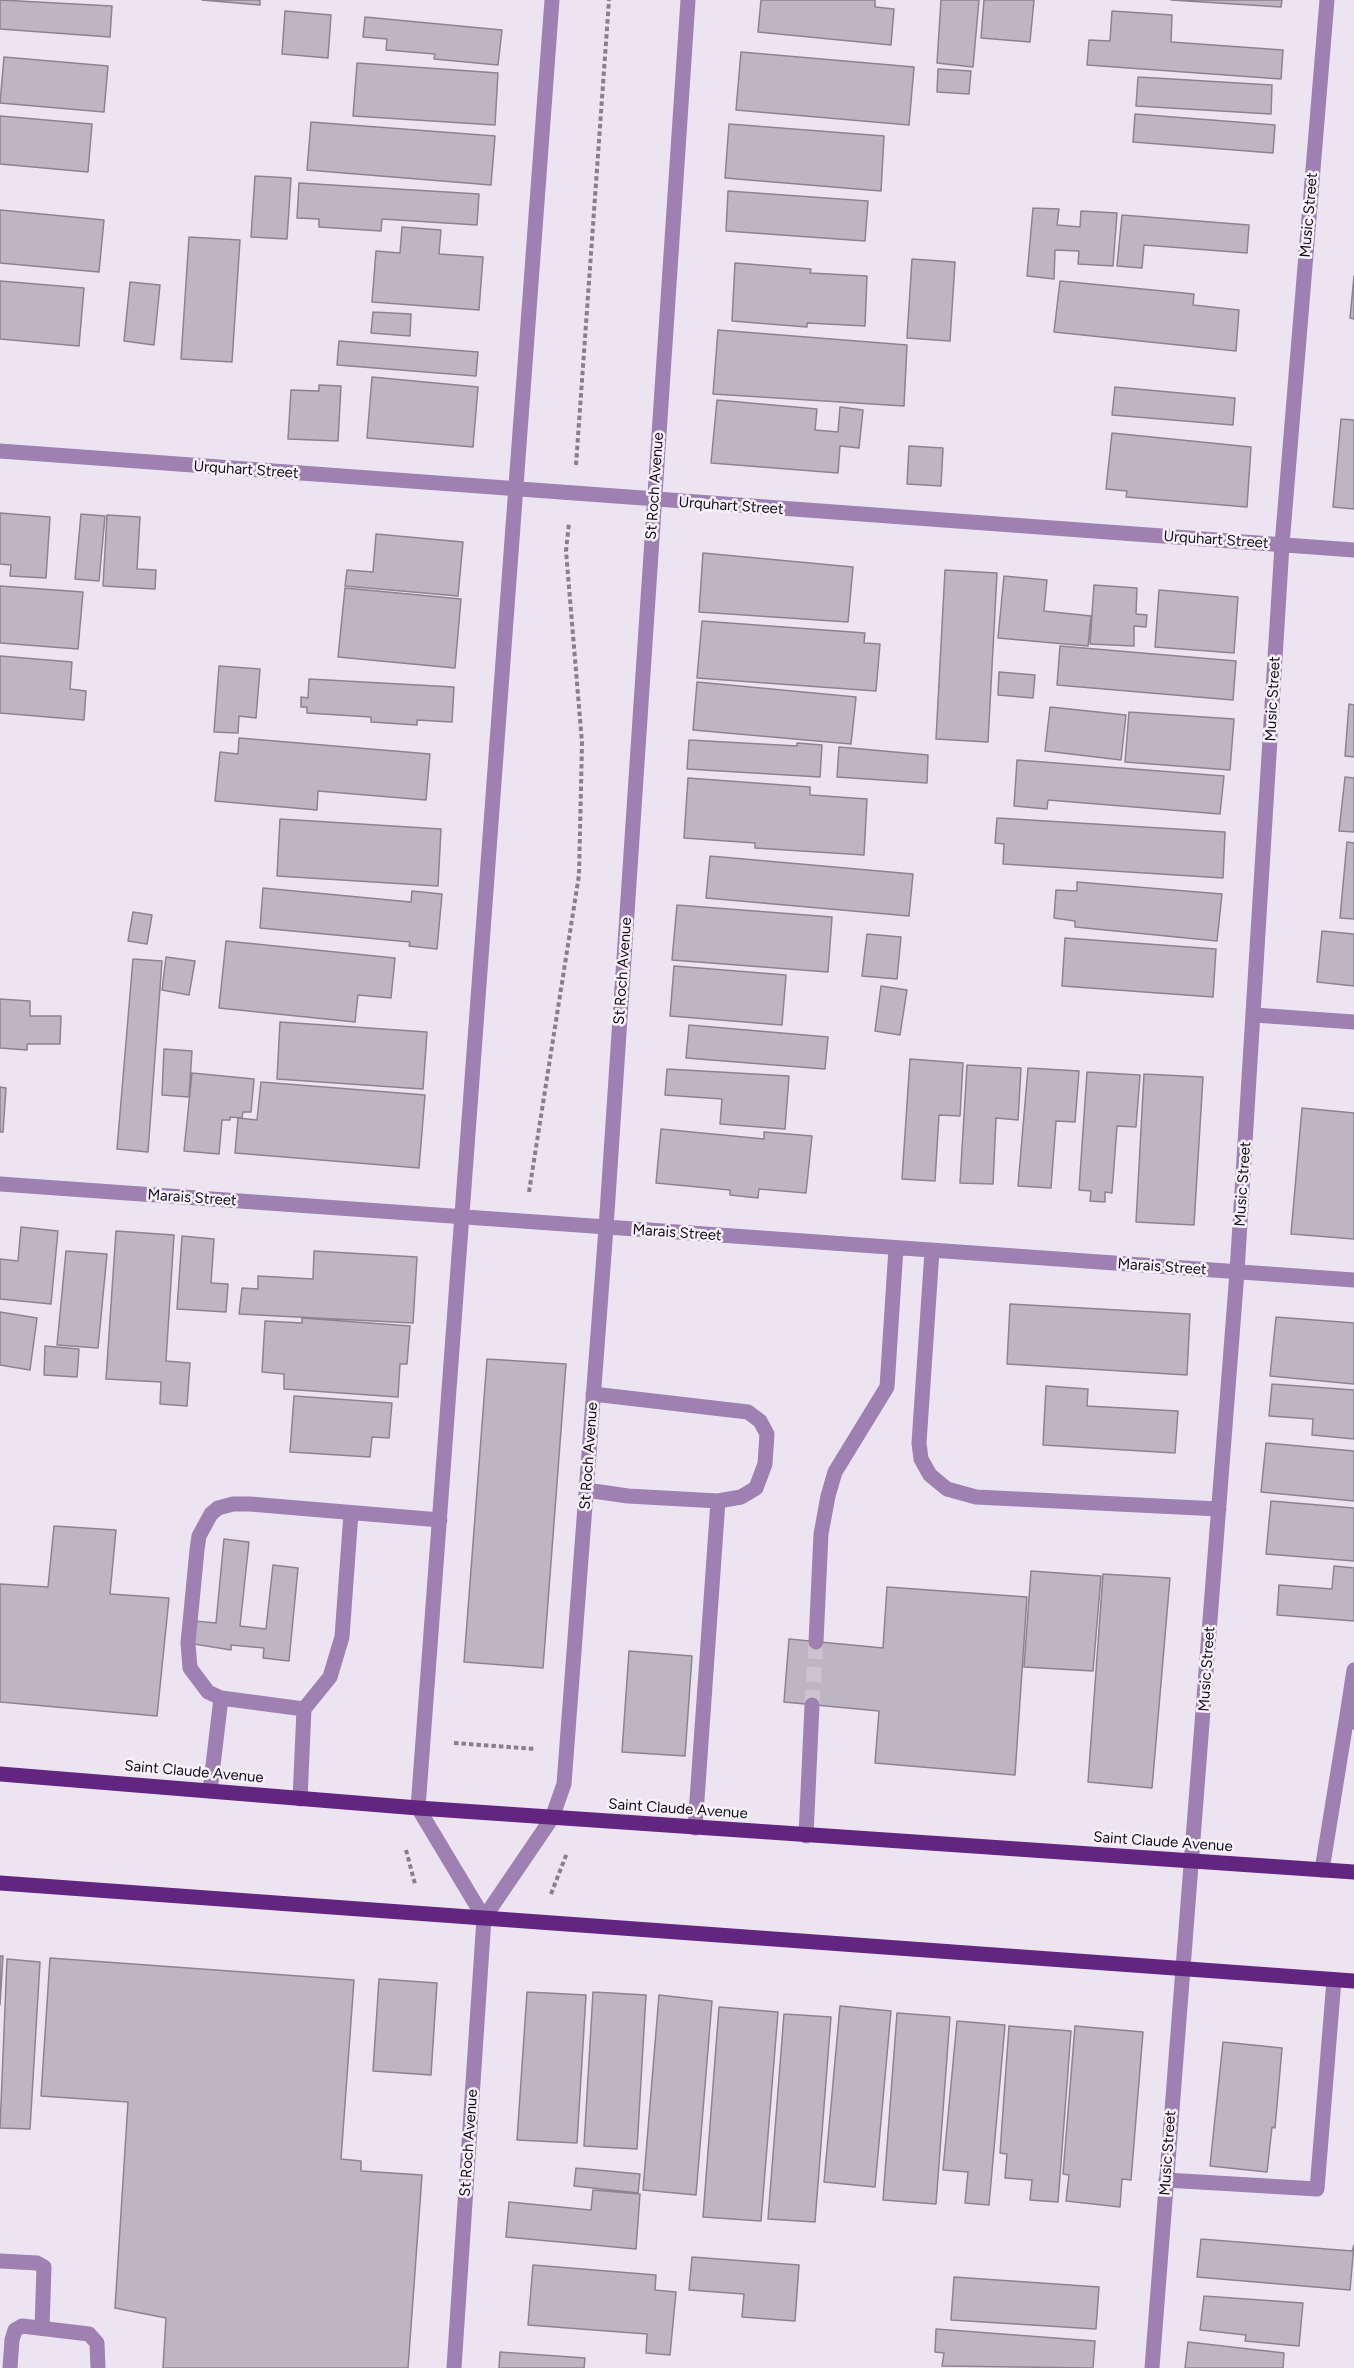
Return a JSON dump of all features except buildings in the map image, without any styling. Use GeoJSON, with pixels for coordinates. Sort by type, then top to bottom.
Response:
{"type":"FeatureCollection","features":[{"type":"Feature","properties":{"kind":"main road","name":"Saint Claude Avenue"},"geometry":{"type":"LineString","coordinates":[[0,1774],[552,1818],[1354,1872]]}},
{"type":"Feature","properties":{"kind":"main road"},"geometry":{"type":"LineString","coordinates":[[0,1883],[1354,1981]]}},
{"type":"Feature","properties":{"kind":"street"},"geometry":{"type":"LineString","coordinates":[[484,1918],[418,1808],[552,0]]}},
{"type":"Feature","properties":{"kind":"street","name":"St Roch Avenue"},"geometry":{"type":"LineString","coordinates":[[454,2368],[484,1918],[552,1818],[564,1784],[606,1228],[688,0]]}},
{"type":"Feature","properties":{"kind":"street","name":"Music Street"},"geometry":{"type":"LineString","coordinates":[[1152,2368],[1237,1272],[1282,545],[1327,0]]}},
{"type":"Feature","properties":{"kind":"street","name":"Urquhart Street"},"geometry":{"type":"LineString","coordinates":[[0,451],[516,491],[1354,550]]}},
{"type":"Feature","properties":{"kind":"street"},"geometry":{"type":"LineString","coordinates":[[1254,1015],[1354,1022]]}},
{"type":"Feature","properties":{"kind":"street","name":"Marais Street"},"geometry":{"type":"LineString","coordinates":[[0,1185],[1354,1280]]}},
{"type":"Feature","properties":{"kind":"street"},"geometry":{"type":"LineString","coordinates":[[816,1642],[821,1534],[828,1496],[835,1472],[887,1387],[896,1248]]}},
{"type":"Feature","properties":{"kind":"street"},"geometry":{"type":"LineString","coordinates":[[932,1251],[919,1443],[921,1459],[930,1475],[947,1489],[976,1497],[1219,1509]]}},
{"type":"Feature","properties":{"kind":"street"},"geometry":{"type":"LineString","coordinates":[[586,1490],[628,1496],[717,1501],[741,1497],[756,1488],[765,1464],[768,1434],[760,1421],[748,1412],[593,1394]]}},
{"type":"Feature","properties":{"kind":"street"},"geometry":{"type":"LineString","coordinates":[[695,1828],[717,1501]]}},
{"type":"Feature","properties":{"kind":"street"},"geometry":{"type":"LineString","coordinates":[[304,1709],[221,1698],[208,1692],[190,1668],[188,1656],[199,1536],[211,1514],[233,1504],[250,1504],[440,1520]]}},
{"type":"Feature","properties":{"kind":"street"},"geometry":{"type":"LineString","coordinates":[[300,1799],[304,1709],[330,1677],[338,1658],[346,1594],[351,1513]]}},
{"type":"Feature","properties":{"kind":"street"},"geometry":{"type":"LineString","coordinates":[[1322,1870],[1347,1758],[1354,1670]]}},
{"type":"Feature","properties":{"kind":"street"},"geometry":{"type":"LineString","coordinates":[[210,1791],[221,1698]]}},
{"type":"Feature","properties":{"kind":"street"},"geometry":{"type":"LineString","coordinates":[[806,1836],[812,1705]]}},
{"type":"Feature","properties":{"kind":"street"},"geometry":{"type":"LineString","coordinates":[[1166,2180],[1317,2189],[1334,1980]]}},
{"type":"Feature","properties":{"kind":"street"},"geometry":{"type":"LineString","coordinates":[[0,2261],[37,2264],[44,2267],[42,2328]]}},
{"type":"Feature","properties":{"kind":"street"},"geometry":{"type":"LineString","coordinates":[[10,2368],[12,2340],[15,2331],[22,2326],[89,2334],[97,2343],[98,2361]]}},
{"type":"Feature","properties":{"kind":"path"},"geometry":{"type":"LineString","coordinates":[[526,1222],[530,1179],[579,875],[582,743],[566,551],[578,452],[609,0]]}},
{"type":"Feature","properties":{"kind":"path"},"geometry":{"type":"LineString","coordinates":[[447,1743],[539,1749]]}},
{"type":"Feature","properties":{"kind":"path"},"geometry":{"type":"LineString","coordinates":[[549,1900],[569,1849]]}},
{"type":"Feature","properties":{"kind":"tunnel"},"geometry":{"type":"LineString","coordinates":[[812,1705],[816,1642]]}}]}
